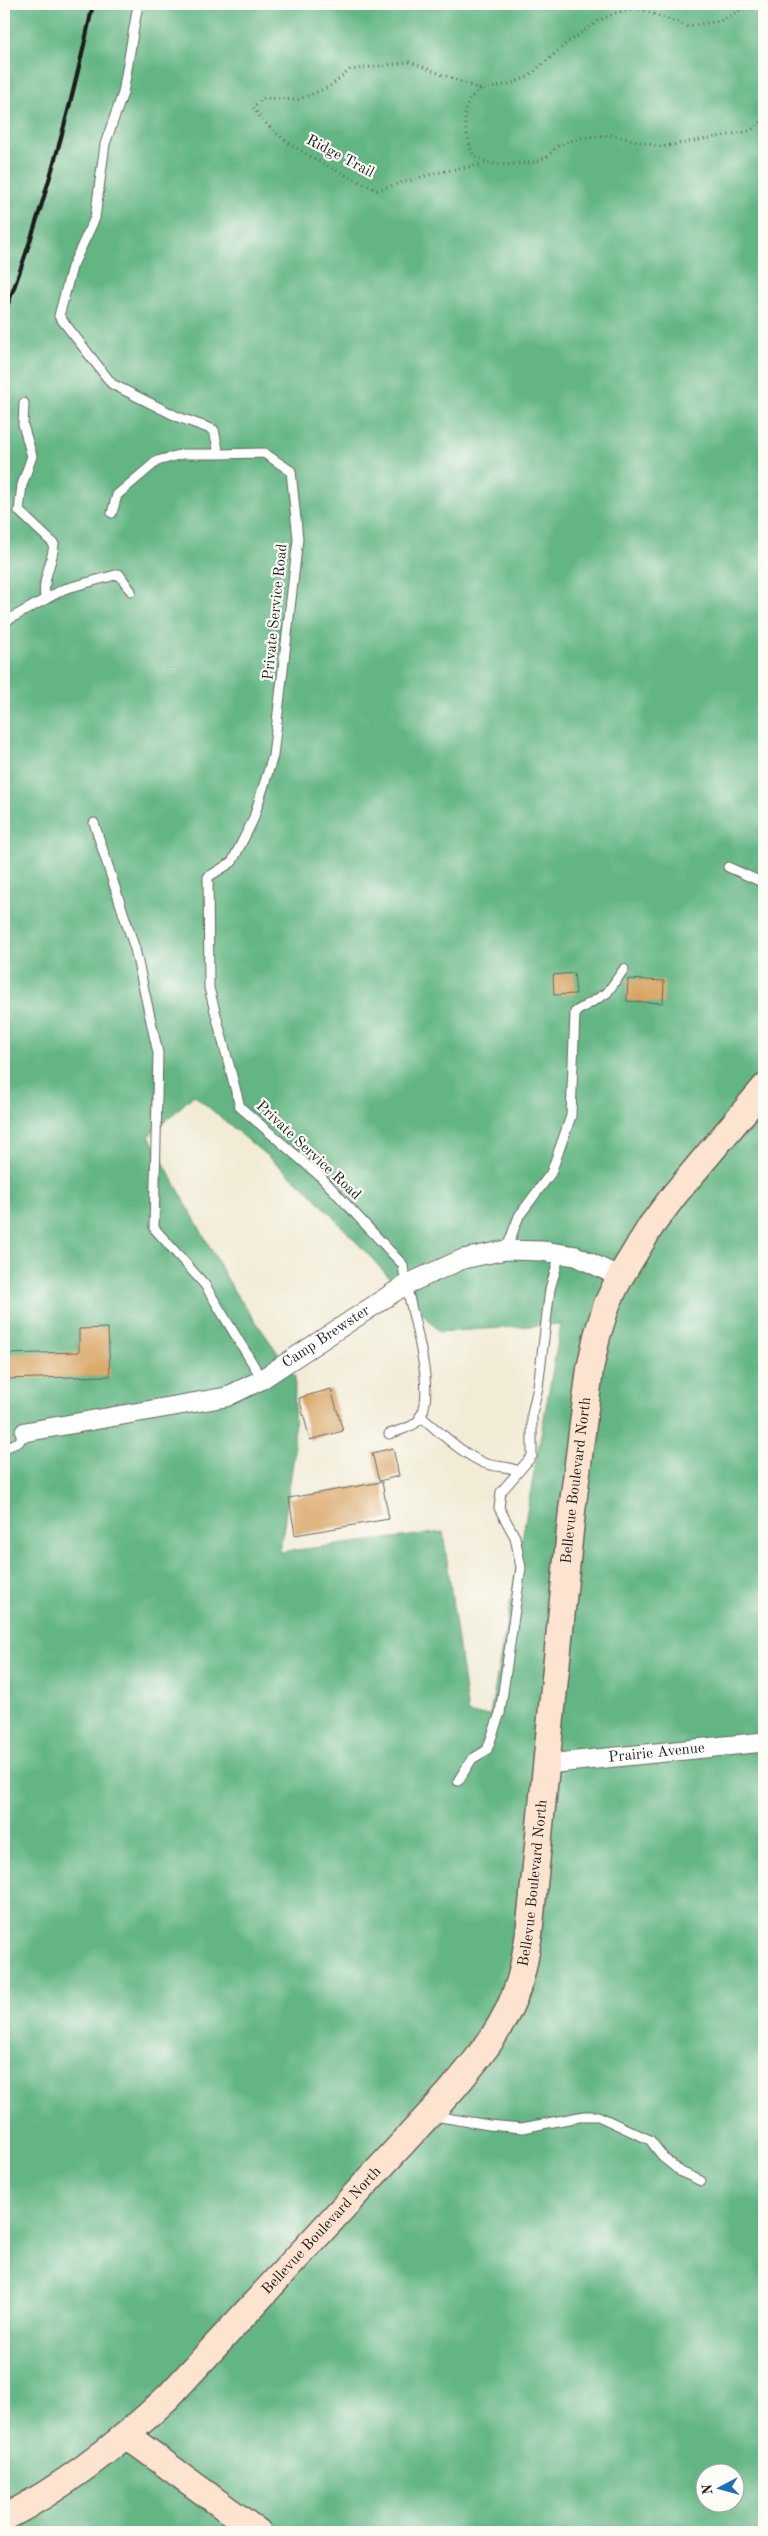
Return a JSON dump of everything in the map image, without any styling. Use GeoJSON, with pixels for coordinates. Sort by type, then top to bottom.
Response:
{"type":"FeatureCollection","features":[{"type":"Feature","properties":{"kind":"main road","name":"Bellevue Boulevard North"},"geometry":{"type":"LineString","coordinates":[[4,2518],[87,2467],[127,2436],[169,2396],[481,2056],[502,2023],[519,1984],[529,1934],[574,1502],[590,1369],[607,1304],[620,1277],[675,1194],[764,1088]]}},
{"type":"Feature","properties":{"kind":"main road"},"geometry":{"type":"LineString","coordinates":[[127,2436],[258,2532]]}},
{"type":"Feature","properties":{"kind":"street","name":"Camp Brewster"},"geometry":{"type":"LineString","coordinates":[[25,1432],[226,1397],[262,1379],[405,1285],[463,1259],[506,1250],[560,1254],[576,1256],[620,1277]]}},
{"type":"Feature","properties":{"kind":"street","name":"Prairie Avenue"},"geometry":{"type":"LineString","coordinates":[[547,1764],[764,1742]]}},
{"type":"Feature","properties":{"kind":"lane"},"geometry":{"type":"LineString","coordinates":[[112,513],[117,495],[157,461],[183,454],[219,454],[214,430],[178,417],[112,384],[59,316],[72,267],[95,218],[105,144],[123,93],[138,4]]}},
{"type":"Feature","properties":{"kind":"lane"},"geometry":{"type":"LineString","coordinates":[[24,403],[23,426],[32,456],[22,485],[20,510],[54,544],[53,558],[43,584],[45,599]]}},
{"type":"Feature","properties":{"kind":"lane","name":"Private Service Road"},"geometry":{"type":"LineString","coordinates":[[219,454],[264,453],[291,472],[298,539],[273,756],[253,820],[232,862],[208,877],[209,988],[240,1106],[321,1177],[404,1265],[405,1285]]}},
{"type":"Feature","properties":{"kind":"lane"},"geometry":{"type":"LineString","coordinates":[[4,622],[64,589],[119,574],[131,592]]}},
{"type":"Feature","properties":{"kind":"lane"},"geometry":{"type":"LineString","coordinates":[[94,823],[135,949],[158,1053],[154,1228],[205,1284],[262,1379]]}},
{"type":"Feature","properties":{"kind":"lane"},"geometry":{"type":"LineString","coordinates":[[728,867],[764,883]]}},
{"type":"Feature","properties":{"kind":"lane"},"geometry":{"type":"LineString","coordinates":[[506,1250],[519,1216],[551,1173],[571,1116],[575,1012],[607,993],[624,969]]}},
{"type":"Feature","properties":{"kind":"lane"},"geometry":{"type":"LineString","coordinates":[[458,1781],[472,1759],[487,1750],[500,1713],[521,1568],[515,1536],[499,1508],[501,1492],[532,1456],[532,1414],[538,1387],[550,1289],[560,1254]]}},
{"type":"Feature","properties":{"kind":"lane"},"geometry":{"type":"LineString","coordinates":[[388,1434],[416,1423],[425,1408],[425,1367],[405,1285]]}},
{"type":"Feature","properties":{"kind":"lane"},"geometry":{"type":"LineString","coordinates":[[420,1416],[467,1453],[486,1464],[510,1466],[518,1471]]}},
{"type":"Feature","properties":{"kind":"lane"},"geometry":{"type":"LineString","coordinates":[[4,1448],[19,1442],[25,1432]]}},
{"type":"Feature","properties":{"kind":"lane"},"geometry":{"type":"LineString","coordinates":[[429,2114],[489,2125],[522,2128],[584,2116],[598,2116],[650,2140],[664,2158],[681,2172],[701,2181]]}},
{"type":"Feature","properties":{"kind":"path"},"geometry":{"type":"LineString","coordinates":[[489,163],[473,155],[467,137],[465,108],[474,94],[482,90],[513,83],[529,76],[568,42],[598,21],[615,13],[637,8],[688,26],[720,21],[742,9],[764,8]]}},
{"type":"Feature","properties":{"kind":"path","name":"Ridge Trail"},"geometry":{"type":"LineString","coordinates":[[482,90],[410,62],[350,70],[329,86],[297,100],[264,98],[253,107],[261,120],[307,154],[377,190],[435,173],[489,163],[505,165],[535,162],[546,157],[556,148],[567,142],[599,135],[628,138],[647,145],[673,146],[716,135],[750,131],[764,120]]}},
{"type":"Feature","properties":{"kind":"green space"},"geometry":{"type":"Polygon","coordinates":[[[4,4],[764,4],[764,2532],[4,2532],[4,4]],[[194,1095],[149,1136],[234,1291],[295,1377],[294,1455],[280,1552],[443,1532],[468,1714],[490,1715],[561,1324],[440,1332],[309,1191],[194,1095]]]}},
{"type":"Feature","properties":{"kind":"building"},"geometry":{"type":"Polygon","coordinates":[[[574,973],[576,994],[554,995],[553,975],[574,973]]]}},
{"type":"Feature","properties":{"kind":"building"},"geometry":{"type":"Polygon","coordinates":[[[628,979],[664,981],[663,1003],[627,1001],[628,979]]]}},
{"type":"Feature","properties":{"kind":"building"},"geometry":{"type":"Polygon","coordinates":[[[108,1328],[110,1376],[4,1379],[4,1354],[79,1352],[79,1329],[108,1328]]]}},
{"type":"Feature","properties":{"kind":"building"},"geometry":{"type":"Polygon","coordinates":[[[331,1389],[343,1431],[310,1440],[299,1398],[331,1389]]]}},
{"type":"Feature","properties":{"kind":"building"},"geometry":{"type":"Polygon","coordinates":[[[393,1448],[399,1476],[379,1481],[372,1453],[393,1448]]]}},
{"type":"Feature","properties":{"kind":"building"},"geometry":{"type":"Polygon","coordinates":[[[382,1482],[389,1519],[295,1535],[289,1498],[382,1482]]]}},
{"type":"Feature","properties":{"kind":"railway"},"geometry":{"type":"LineString","coordinates":[[4,315],[43,200],[75,83],[93,4]]}}]}
